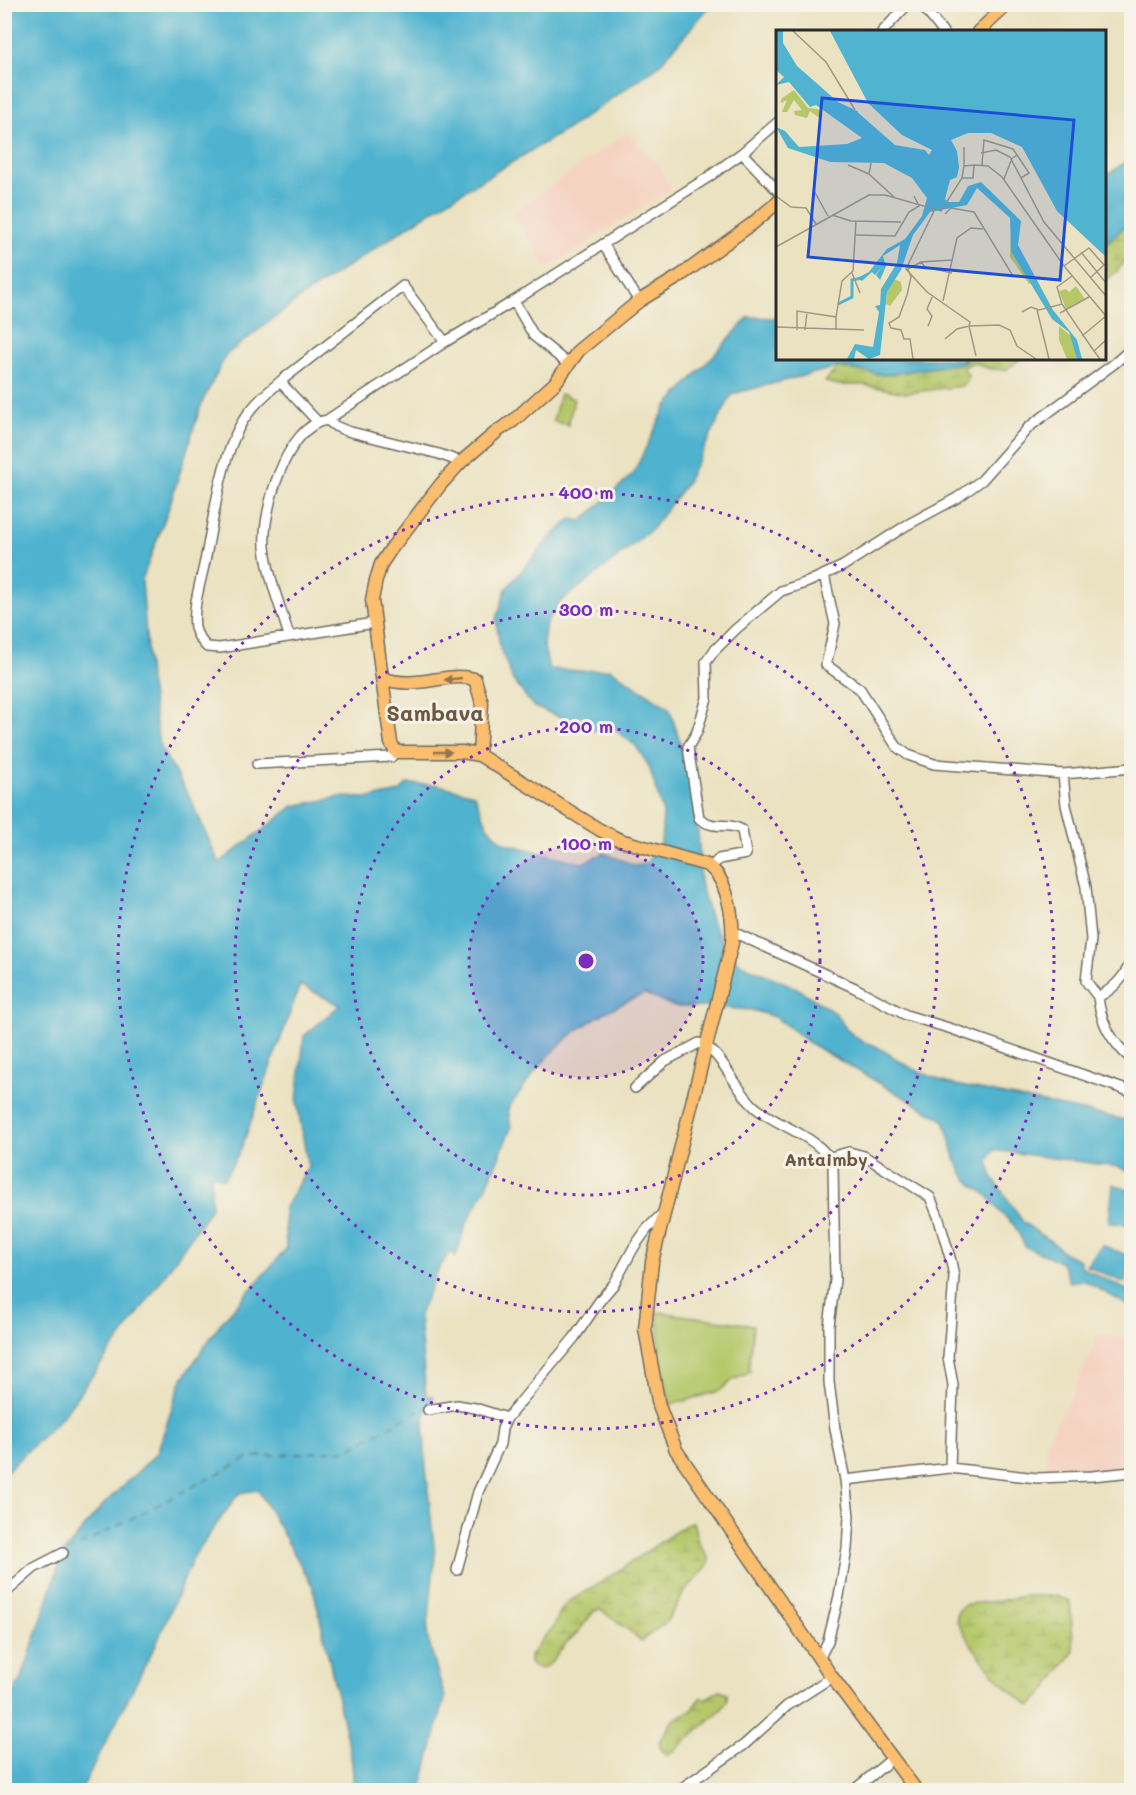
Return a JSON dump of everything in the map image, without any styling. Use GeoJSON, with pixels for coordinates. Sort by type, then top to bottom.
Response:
{"type":"FeatureCollection","features":[{"type":"Feature","properties":{"kind":"main road"},"geometry":{"type":"LineString","coordinates":[[980,30],[1008,4]]}},
{"type":"Feature","properties":{"kind":"main road"},"geometry":{"type":"LineString","coordinates":[[776,203],[681,276],[639,301],[579,350],[555,382],[533,404],[461,462],[441,484],[381,564],[372,600],[374,623],[391,743],[396,752],[462,752],[479,755],[620,840],[709,866],[715,870],[724,888],[733,937],[652,1262],[645,1329],[659,1406],[676,1450],[832,1677],[916,1791]]}},
{"type":"Feature","properties":{"kind":"main road"},"geometry":{"type":"LineString","coordinates":[[382,678],[406,684],[457,678],[475,679],[482,703],[479,755]]}},
{"type":"Feature","properties":{"kind":"street"},"geometry":{"type":"LineString","coordinates":[[884,30],[908,4]]}},
{"type":"Feature","properties":{"kind":"street"},"geometry":{"type":"LineString","coordinates":[[921,4],[941,30]]}},
{"type":"Feature","properties":{"kind":"street"},"geometry":{"type":"LineString","coordinates":[[289,636],[267,563],[264,532],[269,504],[289,451],[301,433],[707,178],[742,153],[776,123]]}},
{"type":"Feature","properties":{"kind":"street"},"geometry":{"type":"LineString","coordinates":[[742,153],[776,190]]}},
{"type":"Feature","properties":{"kind":"street"},"geometry":{"type":"LineString","coordinates":[[603,244],[639,301]]}},
{"type":"Feature","properties":{"kind":"street"},"geometry":{"type":"LineString","coordinates":[[374,623],[289,636],[260,643],[207,648],[200,640],[195,628],[196,604],[216,501],[235,436],[245,417],[259,399],[404,286],[445,342]]}},
{"type":"Feature","properties":{"kind":"street"},"geometry":{"type":"LineString","coordinates":[[514,301],[534,336],[568,364]]}},
{"type":"Feature","properties":{"kind":"street"},"geometry":{"type":"LineString","coordinates":[[709,866],[719,859],[746,854],[742,830],[736,827],[711,826],[699,818],[688,747],[697,732],[707,698],[706,662],[736,629],[781,591],[843,567],[907,525],[957,498],[982,480],[1029,427],[1115,363],[1131,348]]}},
{"type":"Feature","properties":{"kind":"street"},"geometry":{"type":"LineString","coordinates":[[282,380],[284,386],[322,420],[335,426],[461,462]]}},
{"type":"Feature","properties":{"kind":"street"},"geometry":{"type":"LineString","coordinates":[[824,576],[835,624],[826,665],[860,689],[897,747],[908,755],[934,764],[1063,774],[1131,768]]}},
{"type":"Feature","properties":{"kind":"street"},"geometry":{"type":"LineString","coordinates":[[257,764],[372,759],[391,757],[396,752]]}},
{"type":"Feature","properties":{"kind":"street"},"geometry":{"type":"LineString","coordinates":[[1063,774],[1066,805],[1086,887],[1090,939],[1086,981],[1098,997],[1100,1012],[1115,1044],[1131,1060]]}},
{"type":"Feature","properties":{"kind":"street"},"geometry":{"type":"LineString","coordinates":[[1131,932],[1131,944]]}},
{"type":"Feature","properties":{"kind":"street"},"geometry":{"type":"LineString","coordinates":[[733,937],[855,988],[906,1016],[952,1029],[1131,1092]]}},
{"type":"Feature","properties":{"kind":"street"},"geometry":{"type":"LineString","coordinates":[[1098,997],[1117,984],[1129,966],[1131,957]]}},
{"type":"Feature","properties":{"kind":"street"},"geometry":{"type":"LineString","coordinates":[[635,1089],[666,1061],[699,1043],[706,1045],[722,1062],[740,1092],[756,1108],[813,1142],[830,1158],[834,1173],[835,1280],[829,1326],[829,1382],[849,1516],[847,1549],[839,1596],[828,1641],[820,1657]]}},
{"type":"Feature","properties":{"kind":"street"},"geometry":{"type":"LineString","coordinates":[[830,1158],[849,1152],[864,1156],[930,1197],[938,1216],[954,1277],[948,1358],[954,1385],[950,1468]]}},
{"type":"Feature","properties":{"kind":"street"},"geometry":{"type":"LineString","coordinates":[[457,1570],[478,1492],[500,1444],[502,1429],[507,1418],[574,1338],[614,1284],[634,1247],[647,1229],[665,1211]]}},
{"type":"Feature","properties":{"kind":"street"},"geometry":{"type":"LineString","coordinates":[[428,1410],[457,1405],[507,1418]]}},
{"type":"Feature","properties":{"kind":"street"},"geometry":{"type":"LineString","coordinates":[[845,1480],[950,1468],[1037,1478],[1131,1472]]}},
{"type":"Feature","properties":{"kind":"street"},"geometry":{"type":"LineString","coordinates":[[4,1594],[34,1568],[63,1553]]}},
{"type":"Feature","properties":{"kind":"street"},"geometry":{"type":"LineString","coordinates":[[678,1791],[744,1745],[787,1706],[832,1677]]}},
{"type":"Feature","properties":{"kind":"street"},"geometry":{"type":"LineString","coordinates":[[854,1791],[893,1758]]}},
{"type":"Feature","properties":{"kind":"shaded area"},"geometry":{"type":"Polygon","coordinates":[[[627,132],[661,169],[671,189],[547,268],[513,213],[627,132]]]}},
{"type":"Feature","properties":{"kind":"shaded area"},"geometry":{"type":"Polygon","coordinates":[[[1099,1334],[1126,1339],[1131,1343],[1132,1438],[1128,1468],[1047,1473],[1046,1441],[1072,1395],[1099,1334]]]}},
{"type":"Feature","properties":{"kind":"green space"},"geometry":{"type":"Polygon","coordinates":[[[1131,221],[1131,255],[1106,279],[1106,243],[1131,221]]]}},
{"type":"Feature","properties":{"kind":"green space"},"geometry":{"type":"Polygon","coordinates":[[[966,360],[1019,360],[1006,370],[990,369],[972,363],[963,368],[968,375],[967,382],[961,386],[906,393],[864,385],[839,385],[825,382],[838,367],[884,375],[962,363],[966,360]]]}},
{"type":"Feature","properties":{"kind":"green space"},"geometry":{"type":"Polygon","coordinates":[[[560,394],[574,399],[568,425],[553,421],[560,394]]]}},
{"type":"Feature","properties":{"kind":"green space"},"geometry":{"type":"Polygon","coordinates":[[[658,1312],[753,1325],[749,1369],[751,1372],[733,1380],[719,1391],[670,1405],[660,1358],[658,1312]]]}},
{"type":"Feature","properties":{"kind":"green space"},"geometry":{"type":"Polygon","coordinates":[[[693,1522],[698,1542],[709,1559],[708,1565],[684,1593],[667,1621],[641,1641],[601,1610],[594,1611],[551,1663],[542,1669],[535,1668],[530,1663],[530,1656],[553,1628],[568,1602],[693,1522]]]}},
{"type":"Feature","properties":{"kind":"green space"},"geometry":{"type":"Polygon","coordinates":[[[1024,1596],[1056,1596],[1070,1601],[1074,1651],[1044,1693],[1031,1706],[998,1679],[957,1621],[957,1613],[967,1604],[1024,1596]]]}},
{"type":"Feature","properties":{"kind":"green space"},"geometry":{"type":"Polygon","coordinates":[[[720,1690],[727,1693],[727,1700],[722,1709],[668,1756],[661,1749],[659,1742],[673,1720],[692,1710],[701,1698],[707,1698],[720,1690]]]}},
{"type":"Feature","properties":{"kind":"water"},"geometry":{"type":"Polygon","coordinates":[[[5,5],[711,5],[657,67],[569,128],[439,206],[303,296],[226,355],[201,405],[169,507],[142,580],[149,678],[159,744],[192,802],[219,863],[294,806],[341,797],[370,798],[400,792],[407,784],[438,785],[474,794],[488,827],[504,843],[582,863],[604,853],[636,866],[646,863],[661,843],[663,813],[649,766],[636,746],[615,730],[586,730],[571,721],[534,707],[513,680],[500,648],[496,620],[506,589],[550,538],[571,519],[582,521],[633,474],[666,407],[749,317],[776,318],[776,360],[966,360],[962,363],[884,375],[838,367],[732,394],[685,485],[651,530],[561,601],[546,622],[543,643],[549,669],[582,671],[610,669],[669,708],[692,778],[699,842],[700,883],[711,920],[723,943],[739,963],[797,988],[836,1014],[847,1030],[861,1041],[876,1046],[911,1068],[946,1083],[1131,1121],[1131,1172],[1120,1167],[994,1150],[988,1161],[993,1178],[1023,1222],[1064,1253],[1080,1260],[1082,1268],[1131,1292],[1131,1307],[1083,1280],[1070,1282],[1064,1268],[1056,1260],[1025,1246],[1014,1225],[987,1195],[965,1177],[956,1161],[944,1120],[811,1044],[775,1017],[752,1010],[675,1007],[645,994],[619,1005],[580,1028],[558,1047],[527,1082],[508,1109],[511,1128],[486,1188],[466,1224],[456,1256],[450,1251],[438,1270],[419,1315],[426,1396],[433,1396],[424,1416],[425,1458],[435,1556],[427,1636],[445,1698],[421,1790],[354,1790],[352,1762],[313,1587],[258,1490],[239,1493],[194,1556],[157,1642],[81,1790],[5,1790],[4,1703],[21,1681],[63,1553],[102,1506],[157,1453],[181,1381],[220,1324],[286,1249],[284,1209],[308,1167],[297,1102],[304,1036],[340,1005],[300,985],[241,1149],[224,1179],[211,1174],[211,1208],[135,1318],[61,1418],[5,1473],[5,5]]]}},
{"type":"Feature","properties":{"kind":"water"},"geometry":{"type":"Polygon","coordinates":[[[1131,158],[1131,221],[1106,243],[1106,176],[1131,158]]]}},
{"type":"Feature","properties":{"kind":"water"},"geometry":{"type":"Polygon","coordinates":[[[1113,1184],[1131,1191],[1131,1226],[1109,1222],[1113,1184]]]}},
{"type":"Feature","properties":{"kind":"water"},"geometry":{"type":"Polygon","coordinates":[[[1102,1245],[1131,1257],[1125,1283],[1086,1266],[1102,1245]]]}},
{"type":"Feature","properties":{"kind":"ferry route"},"geometry":{"type":"LineString","coordinates":[[67,1552],[250,1457],[347,1450],[426,1408]]}},
{"type":"Feature","properties":{"kind":"district","name":"Sambava"},"geometry":{"type":"Point","coordinates":[435,712]}},
{"type":"Feature","properties":{"kind":"district","name":"Antaimby"},"geometry":{"type":"Point","coordinates":[826,1159]}}]}
